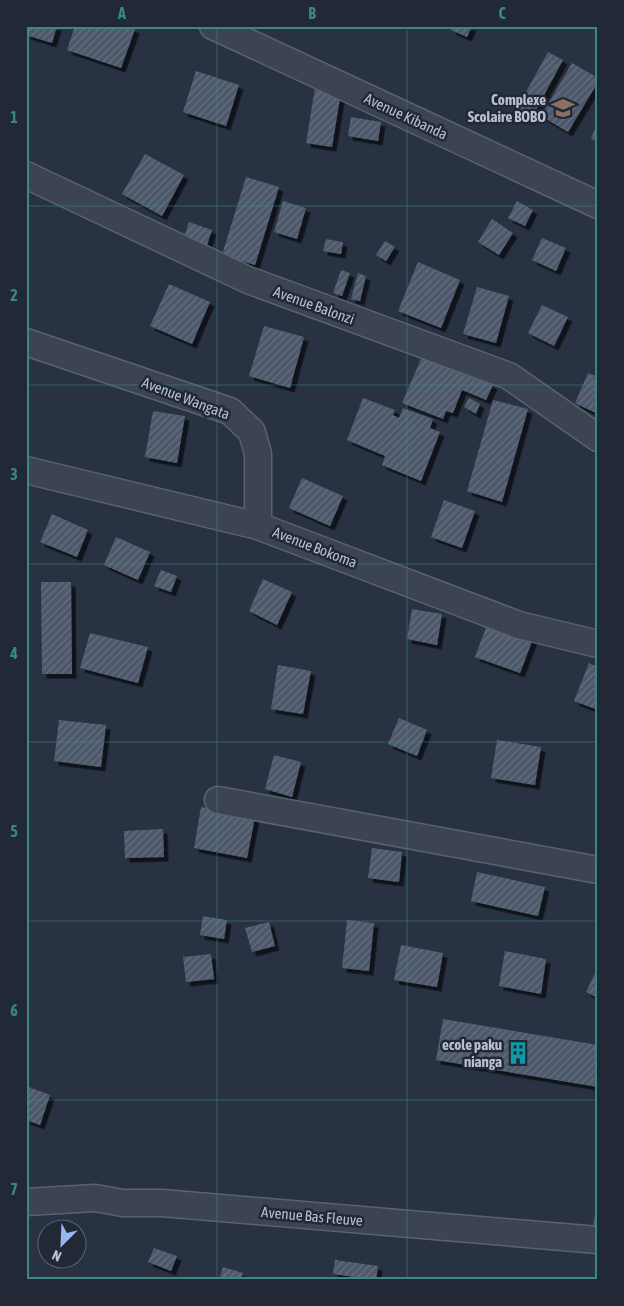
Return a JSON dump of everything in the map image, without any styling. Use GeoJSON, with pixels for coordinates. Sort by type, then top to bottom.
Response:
{"type":"FeatureCollection","features":[{"type":"Feature","properties":{"kind":"street","name":"Avenue Kibanda"},"geometry":{"type":"LineString","coordinates":[[213,26],[598,205]]}},
{"type":"Feature","properties":{"kind":"street","name":"Avenue Balonzi"},"geometry":{"type":"LineString","coordinates":[[26,175],[248,280],[509,376],[598,438]]}},
{"type":"Feature","properties":{"kind":"street","name":"Avenue Wangata"},"geometry":{"type":"LineString","coordinates":[[26,342],[230,412],[252,432],[258,454],[258,526]]}},
{"type":"Feature","properties":{"kind":"street","name":"Avenue Bokoma"},"geometry":{"type":"LineString","coordinates":[[26,470],[258,526],[518,625],[598,644]]}},
{"type":"Feature","properties":{"kind":"street"},"geometry":{"type":"LineString","coordinates":[[218,800],[598,870]]}},
{"type":"Feature","properties":{"kind":"street","name":"Avenue Bas Fleuve"},"geometry":{"type":"LineString","coordinates":[[26,1202],[95,1198],[123,1202],[162,1203],[598,1240]]}},
{"type":"Feature","properties":{"kind":"building"},"geometry":{"type":"Polygon","coordinates":[[[27,26],[57,26],[52,43],[26,35],[27,26]]]}},
{"type":"Feature","properties":{"kind":"building"},"geometry":{"type":"Polygon","coordinates":[[[75,26],[128,26],[135,29],[121,68],[67,50],[75,26]]]}},
{"type":"Feature","properties":{"kind":"building"},"geometry":{"type":"Polygon","coordinates":[[[452,26],[472,26],[467,37],[451,30],[452,26]]]}},
{"type":"Feature","properties":{"kind":"building"},"geometry":{"type":"Polygon","coordinates":[[[548,52],[563,60],[530,121],[515,112],[548,52]]]}},
{"type":"Feature","properties":{"kind":"building"},"geometry":{"type":"Polygon","coordinates":[[[572,63],[598,78],[598,82],[568,132],[541,116],[572,63]]]}},
{"type":"Feature","properties":{"kind":"building"},"geometry":{"type":"Polygon","coordinates":[[[196,71],[239,85],[226,126],[183,112],[196,71]]]}},
{"type":"Feature","properties":{"kind":"building"},"geometry":{"type":"Polygon","coordinates":[[[315,88],[341,92],[332,147],[306,143],[315,88]]]}},
{"type":"Feature","properties":{"kind":"building"},"geometry":{"type":"Polygon","coordinates":[[[351,117],[381,122],[378,141],[348,136],[351,117]]]}},
{"type":"Feature","properties":{"kind":"building"},"geometry":{"type":"Polygon","coordinates":[[[598,121],[598,141],[591,139],[598,121]]]}},
{"type":"Feature","properties":{"kind":"building"},"geometry":{"type":"Polygon","coordinates":[[[145,154],[184,175],[162,216],[122,194],[145,154]]]}},
{"type":"Feature","properties":{"kind":"building"},"geometry":{"type":"Polygon","coordinates":[[[246,177],[279,187],[255,265],[222,255],[246,177]]]}},
{"type":"Feature","properties":{"kind":"building"},"geometry":{"type":"Polygon","coordinates":[[[283,201],[306,208],[297,239],[274,232],[283,201]]]}},
{"type":"Feature","properties":{"kind":"building"},"geometry":{"type":"Polygon","coordinates":[[[517,201],[533,210],[525,226],[508,218],[517,201]]]}},
{"type":"Feature","properties":{"kind":"building"},"geometry":{"type":"Polygon","coordinates":[[[492,219],[513,233],[499,255],[478,242],[492,219]]]}},
{"type":"Feature","properties":{"kind":"building"},"geometry":{"type":"Polygon","coordinates":[[[189,222],[212,230],[206,248],[183,240],[189,222]]]}},
{"type":"Feature","properties":{"kind":"building"},"geometry":{"type":"Polygon","coordinates":[[[542,238],[566,248],[556,271],[532,260],[542,238]]]}},
{"type":"Feature","properties":{"kind":"building"},"geometry":{"type":"Polygon","coordinates":[[[326,239],[343,242],[341,254],[323,251],[326,239]]]}},
{"type":"Feature","properties":{"kind":"building"},"geometry":{"type":"Polygon","coordinates":[[[385,241],[395,247],[386,261],[376,255],[385,241]]]}},
{"type":"Feature","properties":{"kind":"building"},"geometry":{"type":"Polygon","coordinates":[[[418,262],[460,280],[441,328],[398,311],[418,262]]]}},
{"type":"Feature","properties":{"kind":"building"},"geometry":{"type":"Polygon","coordinates":[[[341,270],[350,273],[342,296],[333,293],[341,270]]]}},
{"type":"Feature","properties":{"kind":"building"},"geometry":{"type":"Polygon","coordinates":[[[358,273],[366,276],[360,301],[351,299],[358,273]]]}},
{"type":"Feature","properties":{"kind":"building"},"geometry":{"type":"Polygon","coordinates":[[[169,284],[210,302],[192,344],[150,326],[169,284]]]}},
{"type":"Feature","properties":{"kind":"building"},"geometry":{"type":"Polygon","coordinates":[[[477,287],[509,296],[496,343],[463,334],[477,287]]]}},
{"type":"Feature","properties":{"kind":"building"},"geometry":{"type":"Polygon","coordinates":[[[542,305],[568,317],[554,346],[528,333],[542,305]]]}},
{"type":"Feature","properties":{"kind":"building"},"geometry":{"type":"Polygon","coordinates":[[[264,326],[304,337],[290,388],[249,376],[264,326]]]}},
{"type":"Feature","properties":{"kind":"building"},"geometry":{"type":"Polygon","coordinates":[[[426,347],[493,385],[486,400],[462,390],[453,413],[446,411],[443,419],[402,403],[426,347]]]}},
{"type":"Feature","properties":{"kind":"building"},"geometry":{"type":"Polygon","coordinates":[[[588,373],[598,377],[598,414],[575,403],[588,373]]]}},
{"type":"Feature","properties":{"kind":"building"},"geometry":{"type":"Polygon","coordinates":[[[363,398],[395,410],[393,415],[399,418],[403,408],[433,419],[430,428],[440,432],[421,481],[382,465],[385,456],[347,440],[363,398]]]}},
{"type":"Feature","properties":{"kind":"building"},"geometry":{"type":"Polygon","coordinates":[[[469,398],[480,404],[476,414],[464,407],[469,398]]]}},
{"type":"Feature","properties":{"kind":"building"},"geometry":{"type":"Polygon","coordinates":[[[493,400],[528,409],[502,502],[467,491],[493,400]]]}},
{"type":"Feature","properties":{"kind":"building"},"geometry":{"type":"Polygon","coordinates":[[[153,411],[185,416],[177,463],[145,457],[153,411]]]}},
{"type":"Feature","properties":{"kind":"building"},"geometry":{"type":"Polygon","coordinates":[[[302,478],[343,496],[330,526],[289,508],[302,478]]]}},
{"type":"Feature","properties":{"kind":"building"},"geometry":{"type":"Polygon","coordinates":[[[444,500],[475,511],[462,548],[431,537],[444,500]]]}},
{"type":"Feature","properties":{"kind":"building"},"geometry":{"type":"Polygon","coordinates":[[[52,514],[88,530],[77,557],[40,542],[52,514]]]}},
{"type":"Feature","properties":{"kind":"building"},"geometry":{"type":"Polygon","coordinates":[[[116,537],[150,552],[138,580],[104,565],[116,537]]]}},
{"type":"Feature","properties":{"kind":"building"},"geometry":{"type":"Polygon","coordinates":[[[161,570],[177,576],[171,592],[154,586],[161,570]]]}},
{"type":"Feature","properties":{"kind":"building"},"geometry":{"type":"Polygon","coordinates":[[[263,579],[292,592],[277,625],[249,611],[263,579]]]}},
{"type":"Feature","properties":{"kind":"building"},"geometry":{"type":"Polygon","coordinates":[[[41,582],[71,582],[72,674],[42,674],[41,582]]]}},
{"type":"Feature","properties":{"kind":"building"},"geometry":{"type":"Polygon","coordinates":[[[412,609],[442,614],[437,645],[407,639],[412,609]]]}},
{"type":"Feature","properties":{"kind":"building"},"geometry":{"type":"Polygon","coordinates":[[[488,622],[533,639],[520,673],[475,657],[488,622]]]}},
{"type":"Feature","properties":{"kind":"building"},"geometry":{"type":"Polygon","coordinates":[[[90,633],[148,647],[138,683],[80,668],[90,633]]]}},
{"type":"Feature","properties":{"kind":"building"},"geometry":{"type":"Polygon","coordinates":[[[589,663],[598,667],[598,710],[574,701],[589,663]]]}},
{"type":"Feature","properties":{"kind":"building"},"geometry":{"type":"Polygon","coordinates":[[[278,665],[311,671],[303,714],[271,709],[278,665]]]}},
{"type":"Feature","properties":{"kind":"building"},"geometry":{"type":"Polygon","coordinates":[[[399,718],[427,730],[417,756],[388,744],[399,718]]]}},
{"type":"Feature","properties":{"kind":"building"},"geometry":{"type":"Polygon","coordinates":[[[59,720],[106,725],[101,767],[54,761],[59,720]]]}},
{"type":"Feature","properties":{"kind":"building"},"geometry":{"type":"Polygon","coordinates":[[[497,740],[541,747],[535,785],[491,778],[497,740]]]}},
{"type":"Feature","properties":{"kind":"building"},"geometry":{"type":"Polygon","coordinates":[[[274,755],[301,762],[292,797],[265,789],[274,755]]]}},
{"type":"Feature","properties":{"kind":"building"},"geometry":{"type":"Polygon","coordinates":[[[201,807],[255,817],[247,858],[194,848],[201,807]]]}},
{"type":"Feature","properties":{"kind":"building"},"geometry":{"type":"Polygon","coordinates":[[[163,829],[164,857],[125,858],[124,831],[163,829]]]}},
{"type":"Feature","properties":{"kind":"building"},"geometry":{"type":"Polygon","coordinates":[[[372,848],[402,852],[399,882],[368,878],[372,848]]]}},
{"type":"Feature","properties":{"kind":"building"},"geometry":{"type":"Polygon","coordinates":[[[477,872],[545,887],[538,916],[471,901],[477,872]]]}},
{"type":"Feature","properties":{"kind":"building"},"geometry":{"type":"Polygon","coordinates":[[[203,916],[227,920],[224,939],[200,935],[203,916]]]}},
{"type":"Feature","properties":{"kind":"building"},"geometry":{"type":"Polygon","coordinates":[[[347,920],[374,923],[369,971],[342,968],[347,920]]]}},
{"type":"Feature","properties":{"kind":"building"},"geometry":{"type":"Polygon","coordinates":[[[269,922],[275,946],[252,952],[245,928],[269,922]]]}},
{"type":"Feature","properties":{"kind":"building"},"geometry":{"type":"Polygon","coordinates":[[[401,945],[443,953],[437,987],[394,980],[401,945]]]}},
{"type":"Feature","properties":{"kind":"building"},"geometry":{"type":"Polygon","coordinates":[[[505,951],[546,959],[541,994],[499,986],[505,951]]]}},
{"type":"Feature","properties":{"kind":"building"},"geometry":{"type":"Polygon","coordinates":[[[211,954],[214,979],[186,982],[183,957],[211,954]]]}},
{"type":"Feature","properties":{"kind":"building"},"geometry":{"type":"Polygon","coordinates":[[[598,967],[598,998],[586,992],[598,967]]]}},
{"type":"Feature","properties":{"kind":"building","name":"ecole paku nianga"},"geometry":{"type":"Polygon","coordinates":[[[443,1019],[598,1045],[598,1087],[436,1060],[443,1019]]]}},
{"type":"Feature","properties":{"kind":"building"},"geometry":{"type":"Polygon","coordinates":[[[26,1086],[50,1095],[40,1125],[26,1120],[26,1086]]]}},
{"type":"Feature","properties":{"kind":"building"},"geometry":{"type":"Polygon","coordinates":[[[598,1204],[598,1227],[593,1226],[598,1204]]]}},
{"type":"Feature","properties":{"kind":"building"},"geometry":{"type":"Polygon","coordinates":[[[154,1248],[177,1256],[171,1271],[148,1262],[154,1248]]]}},
{"type":"Feature","properties":{"kind":"building"},"geometry":{"type":"Polygon","coordinates":[[[335,1260],[378,1266],[376,1280],[333,1274],[335,1260]]]}},
{"type":"Feature","properties":{"kind":"building"},"geometry":{"type":"Polygon","coordinates":[[[223,1267],[243,1273],[241,1280],[219,1280],[223,1267]]]}},
{"type":"Feature","properties":{"kind":"place","name":"Complexe Scolaire BOBO"},"geometry":{"type":"Point","coordinates":[563,108]}},
{"type":"Feature","properties":{"kind":"place","name":"ecole paku nianga"},"geometry":{"type":"Point","coordinates":[518,1053]}}]}
